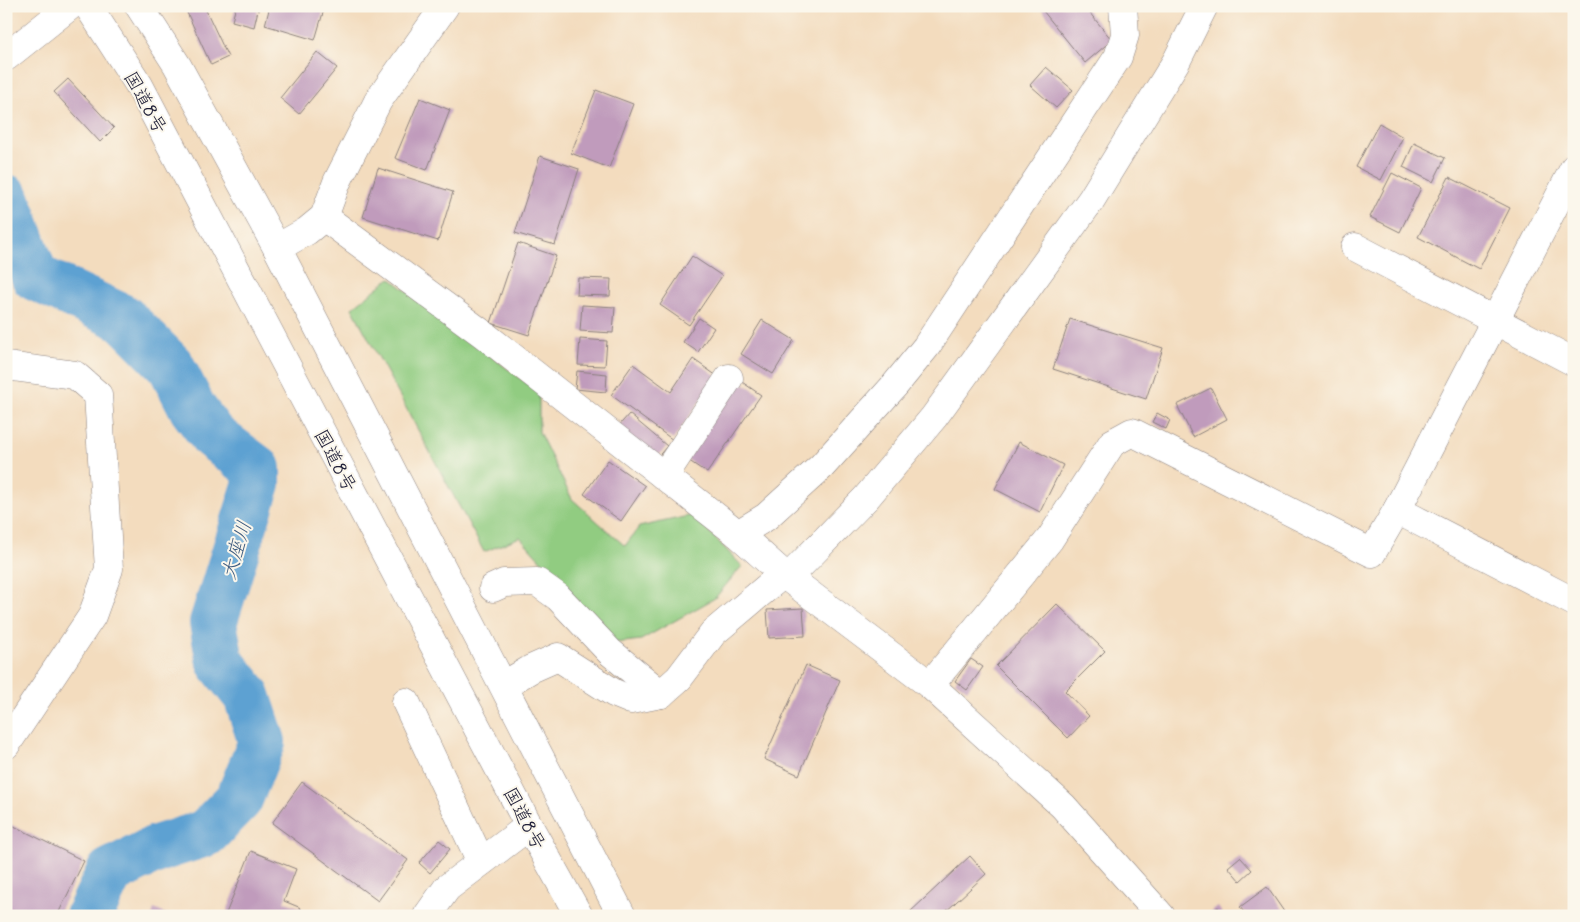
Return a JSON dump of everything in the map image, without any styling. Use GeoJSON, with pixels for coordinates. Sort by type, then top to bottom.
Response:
{"type":"FeatureCollection","features":[{"type":"Feature","properties":{"kind":"main road"},"geometry":{"type":"LineString","coordinates":[[6,57],[70,6]]}},
{"type":"Feature","properties":{"kind":"main road","name":"国道8号"},"geometry":{"type":"LineString","coordinates":[[88,6],[139,85],[529,826],[579,916]]}},
{"type":"Feature","properties":{"kind":"main road"},"geometry":{"type":"LineString","coordinates":[[139,6],[177,65],[277,248],[622,916]]}},
{"type":"Feature","properties":{"kind":"main road"},"geometry":{"type":"LineString","coordinates":[[277,248],[308,232],[324,217],[337,182],[378,101],[445,6]]}},
{"type":"Feature","properties":{"kind":"main road"},"geometry":{"type":"LineString","coordinates":[[738,534],[766,517],[822,466],[895,385],[926,347],[1118,58],[1125,35],[1123,6]]}},
{"type":"Feature","properties":{"kind":"main road"},"geometry":{"type":"LineString","coordinates":[[504,685],[531,669],[558,657],[614,693],[631,700],[661,694],[679,678],[713,632],[785,576],[866,498],[934,417],[1091,200],[1177,60],[1204,6]]}},
{"type":"Feature","properties":{"kind":"main road"},"geometry":{"type":"LineString","coordinates":[[930,685],[1050,539],[1112,443],[1132,432],[1372,553],[1397,510],[1574,168]]}},
{"type":"Feature","properties":{"kind":"main road"},"geometry":{"type":"LineString","coordinates":[[324,217],[483,334],[738,534],[785,576],[930,685],[1063,806],[1161,916]]}},
{"type":"Feature","properties":{"kind":"main road"},"geometry":{"type":"LineString","coordinates":[[1355,247],[1574,362]]}},
{"type":"Feature","properties":{"kind":"main road"},"geometry":{"type":"LineString","coordinates":[[6,366],[75,374],[98,395],[109,569],[92,616],[6,745]]}},
{"type":"Feature","properties":{"kind":"main road"},"geometry":{"type":"LineString","coordinates":[[664,476],[729,378]]}},
{"type":"Feature","properties":{"kind":"main road"},"geometry":{"type":"LineString","coordinates":[[1397,510],[1574,602]]}},
{"type":"Feature","properties":{"kind":"main road"},"geometry":{"type":"LineString","coordinates":[[493,588],[504,582],[537,582],[558,597],[610,652],[661,694]]}},
{"type":"Feature","properties":{"kind":"main road"},"geometry":{"type":"LineString","coordinates":[[406,702],[481,862]]}},
{"type":"Feature","properties":{"kind":"main road"},"geometry":{"type":"LineString","coordinates":[[427,916],[447,888],[529,826]]}},
{"type":"Feature","properties":{"kind":"green space"},"geometry":{"type":"Polygon","coordinates":[[[390,278],[539,393],[539,432],[572,499],[625,546],[639,527],[693,515],[742,566],[715,598],[641,640],[615,643],[520,537],[484,552],[352,308],[390,278]]]}},
{"type":"Feature","properties":{"kind":"building"},"geometry":{"type":"Polygon","coordinates":[[[184,6],[204,6],[228,57],[211,65],[184,6]]]}},
{"type":"Feature","properties":{"kind":"building"},"geometry":{"type":"Polygon","coordinates":[[[236,6],[259,6],[254,27],[232,21],[236,6]]]}},
{"type":"Feature","properties":{"kind":"building"},"geometry":{"type":"Polygon","coordinates":[[[270,6],[325,6],[315,40],[265,25],[270,6]]]}},
{"type":"Feature","properties":{"kind":"building"},"geometry":{"type":"Polygon","coordinates":[[[1039,6],[1084,6],[1112,40],[1085,63],[1039,6]]]}},
{"type":"Feature","properties":{"kind":"building"},"geometry":{"type":"Polygon","coordinates":[[[317,52],[337,68],[299,114],[280,98],[317,52]]]}},
{"type":"Feature","properties":{"kind":"building"},"geometry":{"type":"Polygon","coordinates":[[[1046,67],[1073,90],[1056,108],[1030,85],[1046,67]]]}},
{"type":"Feature","properties":{"kind":"building"},"geometry":{"type":"Polygon","coordinates":[[[68,79],[114,128],[100,142],[54,92],[68,79]]]}},
{"type":"Feature","properties":{"kind":"building"},"geometry":{"type":"Polygon","coordinates":[[[596,90],[633,104],[609,168],[571,153],[596,90]]]}},
{"type":"Feature","properties":{"kind":"building"},"geometry":{"type":"Polygon","coordinates":[[[420,98],[450,110],[427,170],[395,158],[420,98]]]}},
{"type":"Feature","properties":{"kind":"building"},"geometry":{"type":"Polygon","coordinates":[[[1379,123],[1403,137],[1381,180],[1356,167],[1379,123]]]}},
{"type":"Feature","properties":{"kind":"building"},"geometry":{"type":"Polygon","coordinates":[[[1414,143],[1445,158],[1433,182],[1403,167],[1414,143]]]}},
{"type":"Feature","properties":{"kind":"building"},"geometry":{"type":"Polygon","coordinates":[[[540,156],[579,169],[555,245],[515,233],[540,156]]]}},
{"type":"Feature","properties":{"kind":"building"},"geometry":{"type":"Polygon","coordinates":[[[378,168],[453,192],[438,241],[363,217],[378,168]]]}},
{"type":"Feature","properties":{"kind":"building"},"geometry":{"type":"Polygon","coordinates":[[[1392,173],[1421,188],[1400,232],[1370,217],[1392,173]]]}},
{"type":"Feature","properties":{"kind":"building"},"geometry":{"type":"Polygon","coordinates":[[[1449,177],[1510,208],[1479,269],[1418,237],[1449,177]]]}},
{"type":"Feature","properties":{"kind":"building"},"geometry":{"type":"Polygon","coordinates":[[[518,243],[556,256],[529,335],[491,323],[518,243]]]}},
{"type":"Feature","properties":{"kind":"building"},"geometry":{"type":"Polygon","coordinates":[[[692,256],[722,276],[689,325],[660,305],[692,256]]]}},
{"type":"Feature","properties":{"kind":"building"},"geometry":{"type":"Polygon","coordinates":[[[578,278],[611,279],[610,296],[577,295],[578,278]]]}},
{"type":"Feature","properties":{"kind":"building"},"geometry":{"type":"Polygon","coordinates":[[[582,305],[615,307],[613,333],[580,331],[582,305]]]}},
{"type":"Feature","properties":{"kind":"building"},"geometry":{"type":"Polygon","coordinates":[[[699,318],[714,328],[698,352],[683,342],[699,318]]]}},
{"type":"Feature","properties":{"kind":"building"},"geometry":{"type":"Polygon","coordinates":[[[1070,319],[1163,348],[1146,399],[1053,369],[1070,319]]]}},
{"type":"Feature","properties":{"kind":"building"},"geometry":{"type":"Polygon","coordinates":[[[762,320],[794,340],[773,374],[741,354],[762,320]]]}},
{"type":"Feature","properties":{"kind":"building"},"geometry":{"type":"Polygon","coordinates":[[[580,339],[607,341],[605,366],[578,365],[580,339]]]}},
{"type":"Feature","properties":{"kind":"building"},"geometry":{"type":"Polygon","coordinates":[[[693,359],[717,376],[673,440],[611,395],[633,364],[671,392],[693,359]]]}},
{"type":"Feature","properties":{"kind":"building"},"geometry":{"type":"Polygon","coordinates":[[[577,371],[607,374],[606,392],[575,389],[577,371]]]}},
{"type":"Feature","properties":{"kind":"building"},"geometry":{"type":"Polygon","coordinates":[[[739,380],[761,395],[707,473],[685,458],[739,380]]]}},
{"type":"Feature","properties":{"kind":"building"},"geometry":{"type":"Polygon","coordinates":[[[1211,388],[1227,419],[1193,437],[1177,405],[1211,388]]]}},
{"type":"Feature","properties":{"kind":"building"},"geometry":{"type":"Polygon","coordinates":[[[1157,413],[1170,420],[1166,429],[1152,422],[1157,413]]]}},
{"type":"Feature","properties":{"kind":"building"},"geometry":{"type":"Polygon","coordinates":[[[629,414],[667,446],[655,460],[617,428],[629,414]]]}},
{"type":"Feature","properties":{"kind":"building"},"geometry":{"type":"Polygon","coordinates":[[[1019,442],[1063,465],[1040,512],[995,489],[1019,442]]]}},
{"type":"Feature","properties":{"kind":"building"},"geometry":{"type":"Polygon","coordinates":[[[608,460],[645,486],[621,521],[584,494],[608,460]]]}},
{"type":"Feature","properties":{"kind":"building"},"geometry":{"type":"Polygon","coordinates":[[[1057,604],[1105,651],[1065,691],[1089,716],[1068,738],[996,666],[1057,604]]]}},
{"type":"Feature","properties":{"kind":"building"},"geometry":{"type":"Polygon","coordinates":[[[803,608],[805,636],[769,638],[767,610],[803,608]]]}},
{"type":"Feature","properties":{"kind":"building"},"geometry":{"type":"Polygon","coordinates":[[[971,659],[983,667],[967,690],[955,681],[971,659]]]}},
{"type":"Feature","properties":{"kind":"building"},"geometry":{"type":"Polygon","coordinates":[[[806,665],[840,680],[799,775],[764,759],[806,665]]]}},
{"type":"Feature","properties":{"kind":"building"},"geometry":{"type":"Polygon","coordinates":[[[302,782],[408,860],[378,901],[272,823],[302,782]]]}},
{"type":"Feature","properties":{"kind":"building"},"geometry":{"type":"Polygon","coordinates":[[[6,822],[84,861],[57,916],[9,916],[6,914],[6,822]]]}},
{"type":"Feature","properties":{"kind":"building"},"geometry":{"type":"Polygon","coordinates":[[[439,840],[450,849],[430,873],[419,863],[439,840]]]}},
{"type":"Feature","properties":{"kind":"building"},"geometry":{"type":"Polygon","coordinates":[[[251,851],[296,869],[284,901],[301,908],[298,916],[225,916],[251,851]]]}},
{"type":"Feature","properties":{"kind":"building"},"geometry":{"type":"Polygon","coordinates":[[[970,856],[986,874],[941,916],[912,916],[909,913],[970,856]]]}},
{"type":"Feature","properties":{"kind":"building"},"geometry":{"type":"Polygon","coordinates":[[[1240,857],[1252,870],[1240,881],[1228,867],[1240,857]]]}},
{"type":"Feature","properties":{"kind":"building"},"geometry":{"type":"Polygon","coordinates":[[[1267,887],[1287,916],[1247,916],[1240,907],[1267,887]]]}},
{"type":"Feature","properties":{"kind":"building"},"geometry":{"type":"Polygon","coordinates":[[[1218,907],[1224,916],[1206,916],[1218,907]]]}},
{"type":"Feature","properties":{"kind":"building"},"geometry":{"type":"Polygon","coordinates":[[[154,909],[171,916],[152,916],[154,909]]]}},
{"type":"Feature","properties":{"kind":"waterway","name":"大座川"},"geometry":{"type":"LineString","coordinates":[[6,198],[35,277],[123,318],[171,366],[193,409],[213,436],[257,469],[257,483],[213,623],[220,662],[247,696],[262,742],[239,799],[206,833],[156,849],[110,872],[89,916]]}}]}
